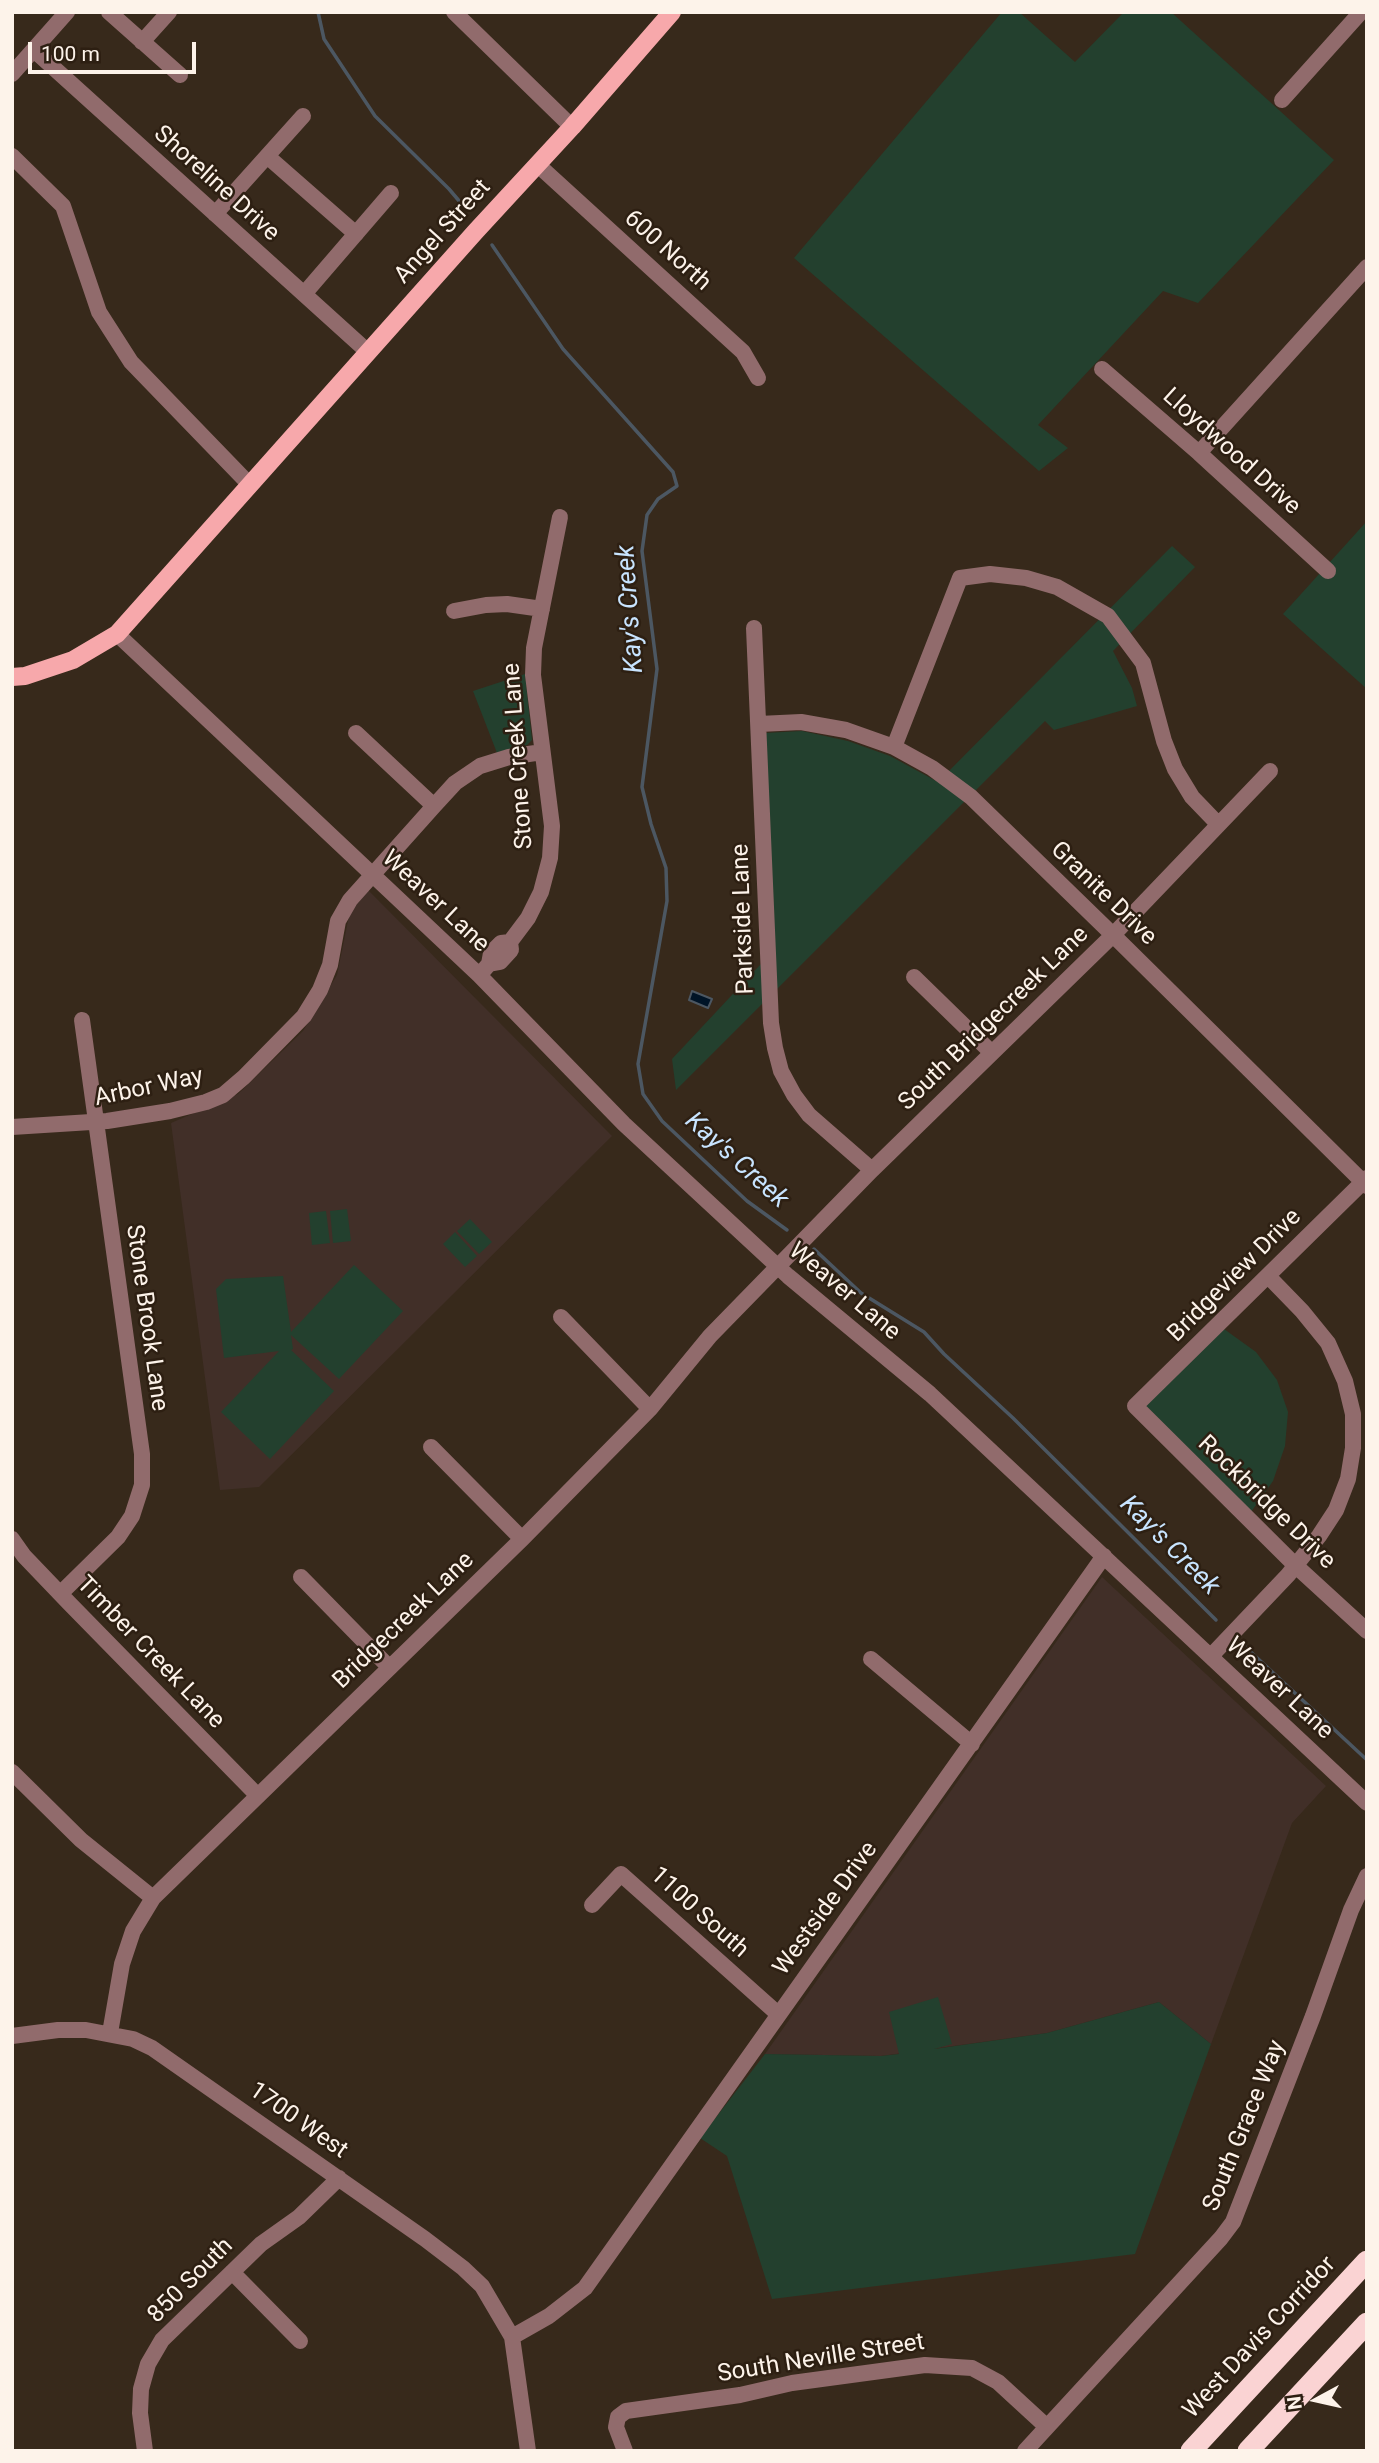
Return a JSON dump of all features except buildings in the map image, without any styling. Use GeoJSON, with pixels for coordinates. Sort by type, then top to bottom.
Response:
{"type":"FeatureCollection","features":[{"type":"Feature","properties":{"kind":"highway","name":"West Davis Corridor"},"geometry":{"type":"LineString","coordinates":[[1191,2451],[1367,2261]]}},
{"type":"Feature","properties":{"kind":"highway"},"geometry":{"type":"LineString","coordinates":[[1248,2451],[1367,2323]]}},
{"type":"Feature","properties":{"kind":"main road","name":"Angel Street"},"geometry":{"type":"LineString","coordinates":[[12,677],[73,660],[117,634],[672,12]]}},
{"type":"Feature","properties":{"kind":"street"},"geometry":{"type":"LineString","coordinates":[[12,74],[67,12]]}},
{"type":"Feature","properties":{"kind":"street"},"geometry":{"type":"LineString","coordinates":[[109,12],[180,75]]}},
{"type":"Feature","properties":{"kind":"street"},"geometry":{"type":"LineString","coordinates":[[142,42],[169,12]]}},
{"type":"Feature","properties":{"kind":"street"},"geometry":{"type":"LineString","coordinates":[[454,12],[572,127]]}},
{"type":"Feature","properties":{"kind":"street"},"geometry":{"type":"LineString","coordinates":[[1282,100],[1350,16]]}},
{"type":"Feature","properties":{"kind":"street","name":"Shoreline Drive"},"geometry":{"type":"LineString","coordinates":[[34,50],[368,352]]}},
{"type":"Feature","properties":{"kind":"street"},"geometry":{"type":"LineString","coordinates":[[215,214],[303,116]]}},
{"type":"Feature","properties":{"kind":"street"},"geometry":{"type":"LineString","coordinates":[[12,156],[63,206],[99,312],[131,362],[249,484]]}},
{"type":"Feature","properties":{"kind":"street"},"geometry":{"type":"LineString","coordinates":[[267,156],[356,234]]}},
{"type":"Feature","properties":{"kind":"street","name":"600 North"},"geometry":{"type":"LineString","coordinates":[[538,165],[743,352],[758,378]]}},
{"type":"Feature","properties":{"kind":"street"},"geometry":{"type":"LineString","coordinates":[[304,294],[391,193]]}},
{"type":"Feature","properties":{"kind":"street"},"geometry":{"type":"LineString","coordinates":[[1199,453],[1367,267]]}},
{"type":"Feature","properties":{"kind":"street","name":"Lloydwood Drive"},"geometry":{"type":"LineString","coordinates":[[1102,369],[1199,453],[1328,572]]}},
{"type":"Feature","properties":{"kind":"street","name":"Stone Creek Lane"},"geometry":{"type":"LineString","coordinates":[[484,969],[491,953],[501,943],[510,942],[528,918],[541,892],[550,858],[552,826],[533,675],[534,648],[561,517]]}},
{"type":"Feature","properties":{"kind":"street"},"geometry":{"type":"LineString","coordinates":[[894,747],[960,578],[990,574],[1026,578],[1057,587],[1108,616],[1151,660],[1164,741],[1175,769],[1192,797],[1217,824]]}},
{"type":"Feature","properties":{"kind":"street"},"geometry":{"type":"LineString","coordinates":[[454,611],[506,604],[542,609]]}},
{"type":"Feature","properties":{"kind":"street","name":"Parkside Lane"},"geometry":{"type":"LineString","coordinates":[[754,628],[775,1048],[781,1072],[809,1115],[872,1170]]}},
{"type":"Feature","properties":{"kind":"street","name":"Weaver Lane"},"geometry":{"type":"LineString","coordinates":[[117,634],[373,875],[484,969],[617,1118],[831,1314],[930,1394],[1367,1803]]}},
{"type":"Feature","properties":{"kind":"street","name":"Granite Drive"},"geometry":{"type":"LineString","coordinates":[[759,724],[801,722],[846,730],[894,747],[932,768],[971,797],[1365,1182]]}},
{"type":"Feature","properties":{"kind":"street"},"geometry":{"type":"LineString","coordinates":[[356,733],[434,806]]}},
{"type":"Feature","properties":{"kind":"street","name":"Arbor Way"},"geometry":{"type":"LineString","coordinates":[[12,1127],[96,1123],[170,1111],[223,1095],[304,1016],[320,990],[330,965],[338,921],[350,900],[434,806],[456,783],[480,766],[509,757],[542,752]]}},
{"type":"Feature","properties":{"kind":"street","name":"South Bridgecreek Lane"},"geometry":{"type":"LineString","coordinates":[[778,1267],[872,1170],[1113,935],[1270,771]]}},
{"type":"Feature","properties":{"kind":"street"},"geometry":{"type":"LineString","coordinates":[[915,977],[992,1053]]}},
{"type":"Feature","properties":{"kind":"street","name":"Stone Brook Lane"},"geometry":{"type":"LineString","coordinates":[[61,1593],[118,1537],[132,1516],[142,1485],[142,1454],[82,1020]]}},
{"type":"Feature","properties":{"kind":"street","name":"Bridgeview Drive"},"geometry":{"type":"LineString","coordinates":[[1135,1406],[1365,1182]]}},
{"type":"Feature","properties":{"kind":"street","name":"Bridgecreek Lane"},"geometry":{"type":"LineString","coordinates":[[110,2033],[122,1964],[133,1931],[153,1898],[522,1539],[650,1409],[710,1336],[778,1267]]}},
{"type":"Feature","properties":{"kind":"street"},"geometry":{"type":"LineString","coordinates":[[1211,1656],[1296,1566],[1336,1510],[1348,1479],[1353,1448],[1353,1414],[1345,1381],[1328,1343],[1268,1276]]}},
{"type":"Feature","properties":{"kind":"street"},"geometry":{"type":"LineString","coordinates":[[561,1317],[650,1409]]}},
{"type":"Feature","properties":{"kind":"street","name":"Rockbridge Drive"},"geometry":{"type":"LineString","coordinates":[[1135,1406],[1296,1566],[1367,1631]]}},
{"type":"Feature","properties":{"kind":"street"},"geometry":{"type":"LineString","coordinates":[[431,1447],[522,1539]]}},
{"type":"Feature","properties":{"kind":"street","name":"Timber Creek Lane"},"geometry":{"type":"LineString","coordinates":[[12,1539],[24,1556],[258,1796]]}},
{"type":"Feature","properties":{"kind":"street","name":"Westside Drive"},"geometry":{"type":"LineString","coordinates":[[512,2337],[550,2316],[585,2288],[1104,1556]]}},
{"type":"Feature","properties":{"kind":"street"},"geometry":{"type":"LineString","coordinates":[[300,1577],[389,1667]]}},
{"type":"Feature","properties":{"kind":"street"},"geometry":{"type":"LineString","coordinates":[[871,1659],[972,1744]]}},
{"type":"Feature","properties":{"kind":"street"},"geometry":{"type":"LineString","coordinates":[[12,1772],[81,1840],[153,1898]]}},
{"type":"Feature","properties":{"kind":"street","name":"1100 South"},"geometry":{"type":"LineString","coordinates":[[592,1905],[621,1874],[778,2014]]}},
{"type":"Feature","properties":{"kind":"street","name":"South Grace Way"},"geometry":{"type":"LineString","coordinates":[[1025,2451],[1233,2222],[1313,2016],[1350,1910],[1367,1876]]}},
{"type":"Feature","properties":{"kind":"street","name":"1700 West"},"geometry":{"type":"LineString","coordinates":[[12,2036],[58,2030],[110,2033],[142,2043],[182,2067],[463,2268],[482,2286],[512,2337]]}},
{"type":"Feature","properties":{"kind":"street","name":"850 South"},"geometry":{"type":"LineString","coordinates":[[145,2451],[140,2401],[148,2364],[162,2340],[261,2244],[299,2217],[339,2178]]}},
{"type":"Feature","properties":{"kind":"street"},"geometry":{"type":"LineString","coordinates":[[232,2272],[300,2341]]}},
{"type":"Feature","properties":{"kind":"street"},"geometry":{"type":"LineString","coordinates":[[512,2337],[528,2451]]}},
{"type":"Feature","properties":{"kind":"street","name":"South Neville Street"},"geometry":{"type":"LineString","coordinates":[[625,2451],[616,2427],[618,2417],[626,2411],[925,2365],[972,2368],[998,2382],[1047,2427]]}},
{"type":"Feature","properties":{"kind":"shaded area"},"geometry":{"type":"Polygon","coordinates":[[[368,890],[612,1136],[259,1487],[220,1490],[171,1123],[238,1094],[303,1031],[337,975],[350,911],[368,890]]]}},
{"type":"Feature","properties":{"kind":"shaded area"},"geometry":{"type":"Polygon","coordinates":[[[1102,1577],[1326,1786],[1292,1823],[1211,2044],[1159,2002],[1047,2033],[881,2056],[765,2054],[1102,1577]]]}},
{"type":"Feature","properties":{"kind":"green space"},"geometry":{"type":"Polygon","coordinates":[[[1002,12],[1019,12],[1075,62],[1124,12],[1171,12],[1334,160],[1198,303],[1163,291],[1038,425],[1068,448],[1039,471],[794,258],[1002,12]]]}},
{"type":"Feature","properties":{"kind":"green space"},"geometry":{"type":"Polygon","coordinates":[[[1367,521],[1367,689],[1283,614],[1367,521]]]}},
{"type":"Feature","properties":{"kind":"green space"},"geometry":{"type":"Polygon","coordinates":[[[1172,546],[1195,567],[1113,651],[1132,688],[1137,706],[1054,730],[1045,721],[676,1090],[672,1059],[775,949],[765,733],[802,731],[848,741],[890,756],[938,782],[1172,546]]]}},
{"type":"Feature","properties":{"kind":"green space"},"geometry":{"type":"Polygon","coordinates":[[[525,674],[532,740],[527,745],[497,753],[473,691],[525,674]]]}},
{"type":"Feature","properties":{"kind":"green space"},"geometry":{"type":"Polygon","coordinates":[[[347,1209],[351,1241],[333,1243],[330,1211],[347,1209]]]}},
{"type":"Feature","properties":{"kind":"green space"},"geometry":{"type":"Polygon","coordinates":[[[326,1211],[330,1243],[312,1245],[309,1213],[326,1211]]]}},
{"type":"Feature","properties":{"kind":"green space"},"geometry":{"type":"Polygon","coordinates":[[[470,1219],[492,1242],[479,1254],[457,1231],[470,1219]]]}},
{"type":"Feature","properties":{"kind":"green space"},"geometry":{"type":"Polygon","coordinates":[[[455,1232],[477,1256],[465,1267],[443,1244],[455,1232]]]}},
{"type":"Feature","properties":{"kind":"green space"},"geometry":{"type":"Polygon","coordinates":[[[354,1265],[403,1311],[339,1379],[291,1335],[291,1350],[334,1391],[270,1459],[221,1412],[279,1351],[224,1358],[216,1289],[226,1279],[283,1276],[291,1332],[354,1265]]]}},
{"type":"Feature","properties":{"kind":"green space"},"geometry":{"type":"Polygon","coordinates":[[[1224,1329],[1256,1352],[1277,1380],[1288,1412],[1285,1446],[1273,1481],[1251,1512],[1145,1405],[1224,1329]]]}},
{"type":"Feature","properties":{"kind":"green space"},"geometry":{"type":"Polygon","coordinates":[[[938,1997],[952,2044],[934,2049],[1047,2033],[1159,2002],[1211,2044],[1135,2254],[772,2299],[727,2156],[700,2138],[765,2054],[899,2054],[889,2012],[938,1997]]]}},
{"type":"Feature","properties":{"kind":"water"},"geometry":{"type":"Polygon","coordinates":[[[692,991],[712,999],[708,1008],[689,1000],[692,991]]]}},
{"type":"Feature","properties":{"kind":"waterway","name":"Kay's Creek"},"geometry":{"type":"LineString","coordinates":[[318,12],[324,39],[375,116],[460,202]]}},
{"type":"Feature","properties":{"kind":"waterway","name":"Kay's Creek"},"geometry":{"type":"LineString","coordinates":[[492,245],[563,349],[673,472],[677,486],[658,499],[647,515],[642,551],[657,669],[642,787],[666,868],[667,901],[638,1064],[643,1094],[662,1121],[747,1201],[787,1230]]}},
{"type":"Feature","properties":{"kind":"waterway","name":"Kay's Creek"},"geometry":{"type":"LineString","coordinates":[[814,1249],[861,1293],[924,1332],[1216,1620]]}},
{"type":"Feature","properties":{"kind":"waterway","name":"Kay's Creek"},"geometry":{"type":"LineString","coordinates":[[1240,1642],[1367,1760]]}}]}
